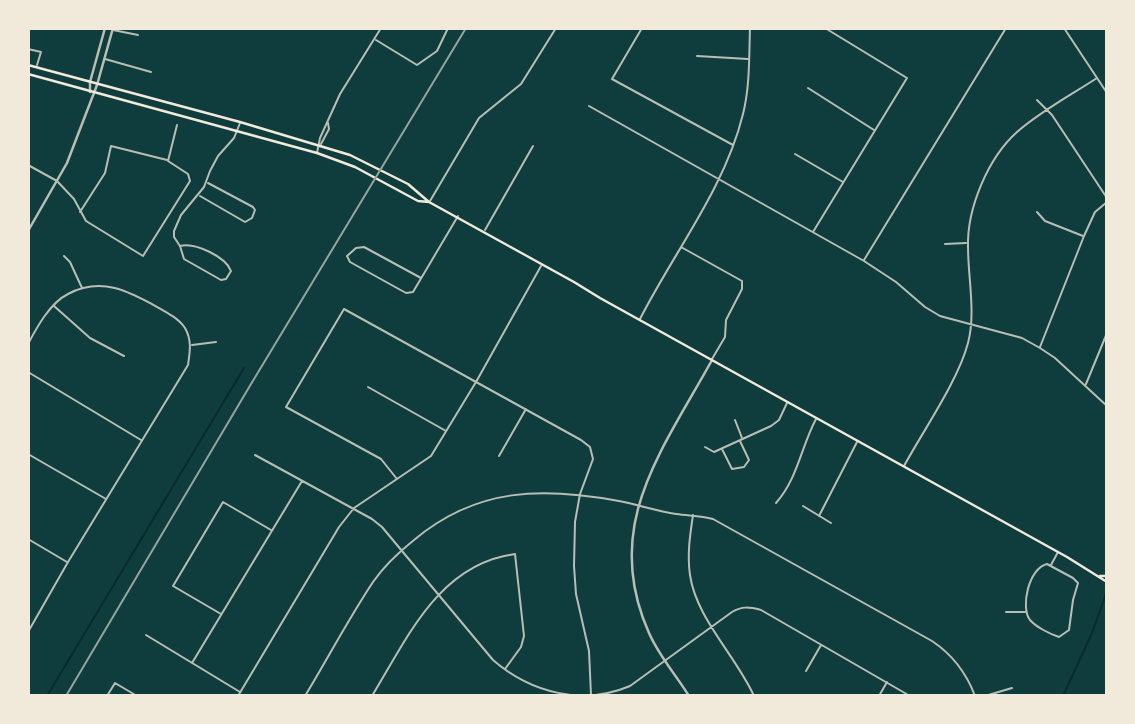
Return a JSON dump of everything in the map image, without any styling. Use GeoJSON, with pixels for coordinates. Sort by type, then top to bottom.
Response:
{"type":"FeatureCollection","features":[{"type":"Feature","properties":{"kind":"main road"},"geometry":{"type":"LineString","coordinates":[[28,65],[240,122],[350,155],[408,184],[429,202],[1058,551],[1107,582]]}},
{"type":"Feature","properties":{"kind":"main road"},"geometry":{"type":"LineString","coordinates":[[34,75],[37,68]]}},
{"type":"Feature","properties":{"kind":"main road"},"geometry":{"type":"LineString","coordinates":[[28,74],[317,153],[355,167],[418,201],[429,202]]}},
{"type":"Feature","properties":{"kind":"main road"},"geometry":{"type":"LineString","coordinates":[[1100,576],[1107,576]]}},
{"type":"Feature","properties":{"kind":"street"},"geometry":{"type":"LineString","coordinates":[[28,231],[67,163],[90,99],[90,82],[105,28]]}},
{"type":"Feature","properties":{"kind":"street"},"geometry":{"type":"LineString","coordinates":[[317,153],[320,138],[340,93],[381,28]]}},
{"type":"Feature","properties":{"kind":"street"},"geometry":{"type":"LineString","coordinates":[[375,39],[417,65],[437,51],[448,28]]}},
{"type":"Feature","properties":{"kind":"street"},"geometry":{"type":"LineString","coordinates":[[429,202],[479,118],[521,84],[556,28]]}},
{"type":"Feature","properties":{"kind":"street"},"geometry":{"type":"LineString","coordinates":[[642,28],[612,79],[734,145]]}},
{"type":"Feature","properties":{"kind":"street"},"geometry":{"type":"LineString","coordinates":[[639,320],[718,180],[734,145],[743,113],[750,28]]}},
{"type":"Feature","properties":{"kind":"street"},"geometry":{"type":"LineString","coordinates":[[812,233],[907,78],[825,28]]}},
{"type":"Feature","properties":{"kind":"street"},"geometry":{"type":"LineString","coordinates":[[864,261],[1006,28]]}},
{"type":"Feature","properties":{"kind":"street"},"geometry":{"type":"LineString","coordinates":[[1064,28],[1107,93]]}},
{"type":"Feature","properties":{"kind":"street"},"geometry":{"type":"LineString","coordinates":[[92,90],[97,85],[113,29],[138,35]]}},
{"type":"Feature","properties":{"kind":"street"},"geometry":{"type":"LineString","coordinates":[[28,48],[41,52],[37,68]]}},
{"type":"Feature","properties":{"kind":"street"},"geometry":{"type":"LineString","coordinates":[[697,56],[749,59]]}},
{"type":"Feature","properties":{"kind":"street"},"geometry":{"type":"LineString","coordinates":[[104,59],[151,72]]}},
{"type":"Feature","properties":{"kind":"street"},"geometry":{"type":"LineString","coordinates":[[904,466],[959,369],[969,342],[971,326],[968,243],[973,204],[991,166],[1016,133],[1097,78]]}},
{"type":"Feature","properties":{"kind":"street"},"geometry":{"type":"LineString","coordinates":[[808,88],[875,131]]}},
{"type":"Feature","properties":{"kind":"street"},"geometry":{"type":"LineString","coordinates":[[1037,100],[1048,110],[1107,198]]}},
{"type":"Feature","properties":{"kind":"street"},"geometry":{"type":"LineString","coordinates":[[589,106],[864,261],[940,316],[1022,338],[1040,348],[1055,358],[1107,406]]}},
{"type":"Feature","properties":{"kind":"street"},"geometry":{"type":"LineString","coordinates":[[180,246],[186,244],[203,250],[226,262],[231,271],[221,280],[187,261],[181,255],[174,231],[181,215],[199,195],[218,156],[237,131],[240,122]]}},
{"type":"Feature","properties":{"kind":"street"},"geometry":{"type":"LineString","coordinates":[[167,161],[177,125]]}},
{"type":"Feature","properties":{"kind":"street"},"geometry":{"type":"LineString","coordinates":[[28,165],[57,181],[75,199],[79,212],[86,222],[143,256],[190,181],[187,174],[167,161],[111,146],[105,173],[79,212]]}},
{"type":"Feature","properties":{"kind":"street"},"geometry":{"type":"LineString","coordinates":[[484,231],[533,146]]}},
{"type":"Feature","properties":{"kind":"street"},"geometry":{"type":"LineString","coordinates":[[796,154],[844,182]]}},
{"type":"Feature","properties":{"kind":"street"},"geometry":{"type":"LineString","coordinates":[[199,195],[245,222],[252,218],[255,210],[253,207],[206,182]]}},
{"type":"Feature","properties":{"kind":"street"},"geometry":{"type":"LineString","coordinates":[[1040,348],[1095,212],[1107,202]]}},
{"type":"Feature","properties":{"kind":"street"},"geometry":{"type":"LineString","coordinates":[[1037,212],[1045,220],[1084,236]]}},
{"type":"Feature","properties":{"kind":"street"},"geometry":{"type":"LineString","coordinates":[[421,278],[364,247],[356,248],[347,256],[350,261],[406,293],[413,292],[458,216]]}},
{"type":"Feature","properties":{"kind":"street"},"geometry":{"type":"LineString","coordinates":[[945,244],[968,243]]}},
{"type":"Feature","properties":{"kind":"street"},"geometry":{"type":"LineString","coordinates":[[679,246],[742,281],[742,289],[726,320],[726,337],[646,479],[637,504],[631,536],[630,563],[634,589],[650,636],[690,696]]}},
{"type":"Feature","properties":{"kind":"street"},"geometry":{"type":"LineString","coordinates":[[64,256],[70,262],[82,289]]}},
{"type":"Feature","properties":{"kind":"street"},"geometry":{"type":"LineString","coordinates":[[238,696],[339,527],[354,508],[431,457],[541,265]]}},
{"type":"Feature","properties":{"kind":"street"},"geometry":{"type":"LineString","coordinates":[[28,344],[54,305],[67,294],[107,286],[126,290],[172,316],[185,327],[191,345],[188,365],[28,632]]}},
{"type":"Feature","properties":{"kind":"street"},"geometry":{"type":"LineString","coordinates":[[54,305],[90,338],[124,356]]}},
{"type":"Feature","properties":{"kind":"street"},"geometry":{"type":"LineString","coordinates":[[397,479],[381,459],[286,407],[344,309],[590,447],[593,459],[580,494],[575,522],[574,566],[576,594],[589,651],[591,696]]}},
{"type":"Feature","properties":{"kind":"street"},"geometry":{"type":"LineString","coordinates":[[28,329],[34,333]]}},
{"type":"Feature","properties":{"kind":"street"},"geometry":{"type":"LineString","coordinates":[[1086,385],[1107,333]]}},
{"type":"Feature","properties":{"kind":"street"},"geometry":{"type":"LineString","coordinates":[[191,345],[216,342]]}},
{"type":"Feature","properties":{"kind":"street"},"geometry":{"type":"LineString","coordinates":[[28,372],[142,440]]}},
{"type":"Feature","properties":{"kind":"street"},"geometry":{"type":"LineString","coordinates":[[368,387],[447,432]]}},
{"type":"Feature","properties":{"kind":"street"},"geometry":{"type":"LineString","coordinates":[[705,447],[714,452],[776,423],[788,402]]}},
{"type":"Feature","properties":{"kind":"street"},"geometry":{"type":"LineString","coordinates":[[499,456],[526,409]]}},
{"type":"Feature","properties":{"kind":"street"},"geometry":{"type":"LineString","coordinates":[[776,503],[795,476],[816,418]]}},
{"type":"Feature","properties":{"kind":"street"},"geometry":{"type":"LineString","coordinates":[[722,448],[732,469],[744,467],[749,460],[735,420]]}},
{"type":"Feature","properties":{"kind":"street"},"geometry":{"type":"LineString","coordinates":[[819,516],[858,441]]}},
{"type":"Feature","properties":{"kind":"street"},"geometry":{"type":"LineString","coordinates":[[28,454],[107,500]]}},
{"type":"Feature","properties":{"kind":"street"},"geometry":{"type":"LineString","coordinates":[[255,455],[354,508],[382,527],[488,654],[504,670],[525,683],[548,691],[591,696],[619,691],[740,608],[750,607],[761,610],[911,696]]}},
{"type":"Feature","properties":{"kind":"street"},"geometry":{"type":"LineString","coordinates":[[192,663],[302,481]]}},
{"type":"Feature","properties":{"kind":"street"},"geometry":{"type":"LineString","coordinates":[[306,696],[374,580],[401,550],[443,518],[486,500],[543,492],[580,494],[680,515],[713,519],[932,641],[951,655],[975,696]]}},
{"type":"Feature","properties":{"kind":"street"},"geometry":{"type":"LineString","coordinates":[[222,615],[173,586],[223,502],[272,531]]}},
{"type":"Feature","properties":{"kind":"street"},"geometry":{"type":"LineString","coordinates":[[803,506],[831,523]]}},
{"type":"Feature","properties":{"kind":"street"},"geometry":{"type":"LineString","coordinates":[[693,515],[688,554],[690,577],[698,602],[754,696]]}},
{"type":"Feature","properties":{"kind":"street"},"geometry":{"type":"LineString","coordinates":[[28,540],[68,562]]}},
{"type":"Feature","properties":{"kind":"street"},"geometry":{"type":"LineString","coordinates":[[1051,565],[1058,551]]}},
{"type":"Feature","properties":{"kind":"street"},"geometry":{"type":"LineString","coordinates":[[372,696],[424,611],[438,595],[453,581],[485,560],[515,554],[524,636],[521,647],[504,670]]}},
{"type":"Feature","properties":{"kind":"street"},"geometry":{"type":"LineString","coordinates":[[1051,565],[1078,583],[1069,630],[1059,637],[1031,622],[1026,612],[1030,577],[1040,566],[1051,565]]}},
{"type":"Feature","properties":{"kind":"street"},"geometry":{"type":"LineString","coordinates":[[1006,612],[1026,612]]}},
{"type":"Feature","properties":{"kind":"street"},"geometry":{"type":"LineString","coordinates":[[28,622],[32,625]]}},
{"type":"Feature","properties":{"kind":"street"},"geometry":{"type":"LineString","coordinates":[[146,635],[240,692]]}},
{"type":"Feature","properties":{"kind":"street"},"geometry":{"type":"LineString","coordinates":[[806,671],[821,644]]}},
{"type":"Feature","properties":{"kind":"street"},"geometry":{"type":"LineString","coordinates":[[879,696],[887,681]]}},
{"type":"Feature","properties":{"kind":"street"},"geometry":{"type":"LineString","coordinates":[[107,696],[115,682],[137,696]]}},
{"type":"Feature","properties":{"kind":"street"},"geometry":{"type":"LineString","coordinates":[[985,696],[1012,688]]}},
{"type":"Feature","properties":{"kind":"waterway"},"geometry":{"type":"LineString","coordinates":[[47,696],[244,368]]}},
{"type":"Feature","properties":{"kind":"waterway"},"geometry":{"type":"LineString","coordinates":[[1063,696],[1092,633],[1107,591]]}},
{"type":"Feature","properties":{"kind":"railway"},"geometry":{"type":"LineString","coordinates":[[66,696],[466,28]]}}]}
